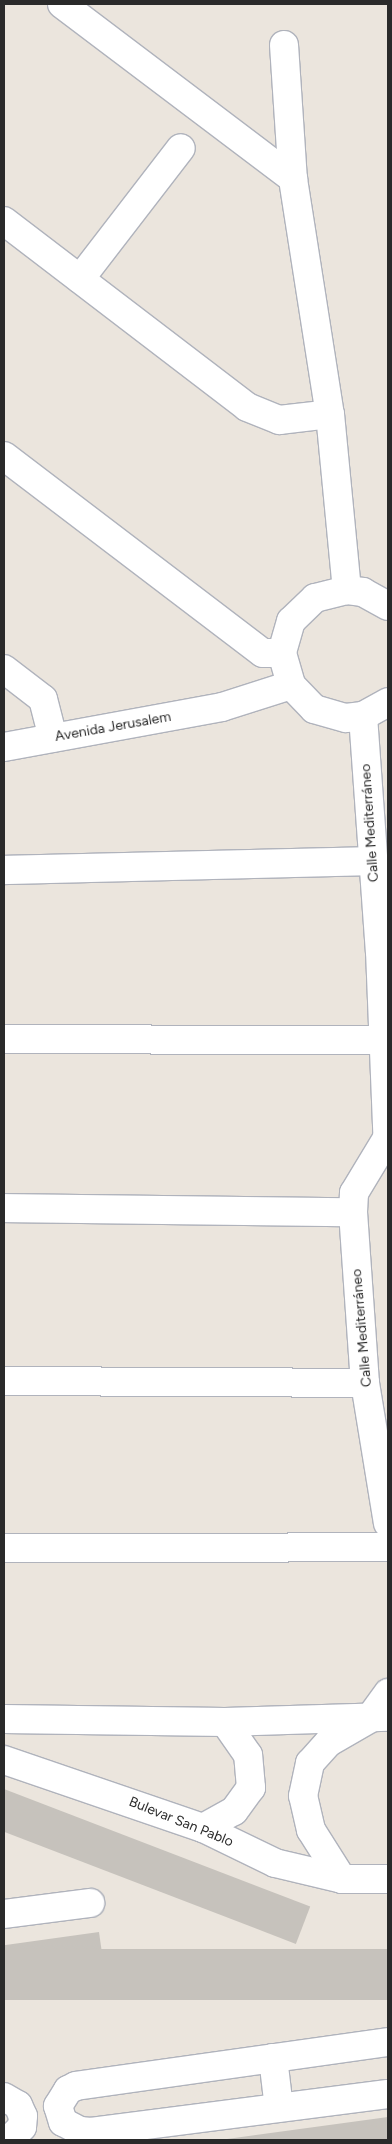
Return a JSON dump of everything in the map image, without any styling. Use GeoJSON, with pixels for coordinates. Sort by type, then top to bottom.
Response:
{"type":"FeatureCollection","features":[{"type":"Feature","properties":{"kind":"street"},"geometry":{"type":"LineString","coordinates":[[62,4],[293,179]]}},
{"type":"Feature","properties":{"kind":"street"},"geometry":{"type":"LineString","coordinates":[[284,45],[293,179],[330,414],[346,590]]}},
{"type":"Feature","properties":{"kind":"street"},"geometry":{"type":"LineString","coordinates":[[80,279],[181,148]]}},
{"type":"Feature","properties":{"kind":"street"},"geometry":{"type":"LineString","coordinates":[[4,221],[247,407],[278,420],[330,414]]}},
{"type":"Feature","properties":{"kind":"street"},"geometry":{"type":"LineString","coordinates":[[4,456],[263,653],[282,653]]}},
{"type":"Feature","properties":{"kind":"street"},"geometry":{"type":"LineString","coordinates":[[388,606],[364,592],[346,590],[322,595],[301,608],[288,629],[282,653],[291,685],[314,709],[346,718],[363,716],[388,702]]}},
{"type":"Feature","properties":{"kind":"street"},"geometry":{"type":"LineString","coordinates":[[4,669],[44,699],[53,738]]}},
{"type":"Feature","properties":{"kind":"street","name":"Avenida Jerusalem"},"geometry":{"type":"LineString","coordinates":[[4,747],[222,707],[291,685]]}},
{"type":"Feature","properties":{"kind":"street","name":"Calle Mediterráneo"},"geometry":{"type":"LineString","coordinates":[[363,716],[380,951],[387,1144],[354,1193],[353,1212],[366,1383],[388,1523]]}},
{"type":"Feature","properties":{"kind":"street"},"geometry":{"type":"LineString","coordinates":[[4,870],[372,861]]}},
{"type":"Feature","properties":{"kind":"street"},"geometry":{"type":"LineString","coordinates":[[4,1039],[383,1040]]}},
{"type":"Feature","properties":{"kind":"street"},"geometry":{"type":"LineString","coordinates":[[4,1208],[353,1212]]}},
{"type":"Feature","properties":{"kind":"street"},"geometry":{"type":"LineString","coordinates":[[4,1381],[366,1383]]}},
{"type":"Feature","properties":{"kind":"street"},"geometry":{"type":"LineString","coordinates":[[4,1548],[388,1547]]}},
{"type":"Feature","properties":{"kind":"street"},"geometry":{"type":"LineString","coordinates":[[342,1879],[311,1830],[303,1796],[310,1763],[329,1742],[379,1717],[388,1693]]}},
{"type":"Feature","properties":{"kind":"street"},"geometry":{"type":"LineString","coordinates":[[4,1719],[225,1722],[379,1717]]}},
{"type":"Feature","properties":{"kind":"street"},"geometry":{"type":"LineString","coordinates":[[202,1828],[234,1811],[251,1788],[248,1755],[225,1722]]}},
{"type":"Feature","properties":{"kind":"street","name":"Bulevar San Pablo"},"geometry":{"type":"LineString","coordinates":[[4,1760],[202,1828],[275,1863],[342,1879],[388,1879]]}},
{"type":"Feature","properties":{"kind":"street"},"geometry":{"type":"LineString","coordinates":[[4,1914],[90,1903]]}},
{"type":"Feature","properties":{"kind":"street"},"geometry":{"type":"LineString","coordinates":[[388,2042],[76,2086],[62,2097],[59,2114],[63,2122],[71,2128],[91,2132],[388,2094]]}},
{"type":"Feature","properties":{"kind":"street"},"geometry":{"type":"LineString","coordinates":[[273,2058],[279,2108]]}},
{"type":"Feature","properties":{"kind":"street"},"geometry":{"type":"LineString","coordinates":[[4,2097],[18,2105],[23,2116],[22,2126],[9,2140]]}},
{"type":"Feature","properties":{"kind":"building"},"geometry":{"type":"Polygon","coordinates":[[[4,1789],[310,1907],[296,1944],[4,1832],[4,1789]]]}},
{"type":"Feature","properties":{"kind":"building"},"geometry":{"type":"Polygon","coordinates":[[[99,1932],[105,1977],[10,1990],[4,1945],[99,1932]]]}},
{"type":"Feature","properties":{"kind":"building"},"geometry":{"type":"Polygon","coordinates":[[[4,1949],[388,1949],[388,2000],[4,2000],[4,1949]]]}},
{"type":"Feature","properties":{"kind":"building"},"geometry":{"type":"Polygon","coordinates":[[[388,2117],[388,2140],[227,2140],[227,2139],[388,2117]]]}}]}
